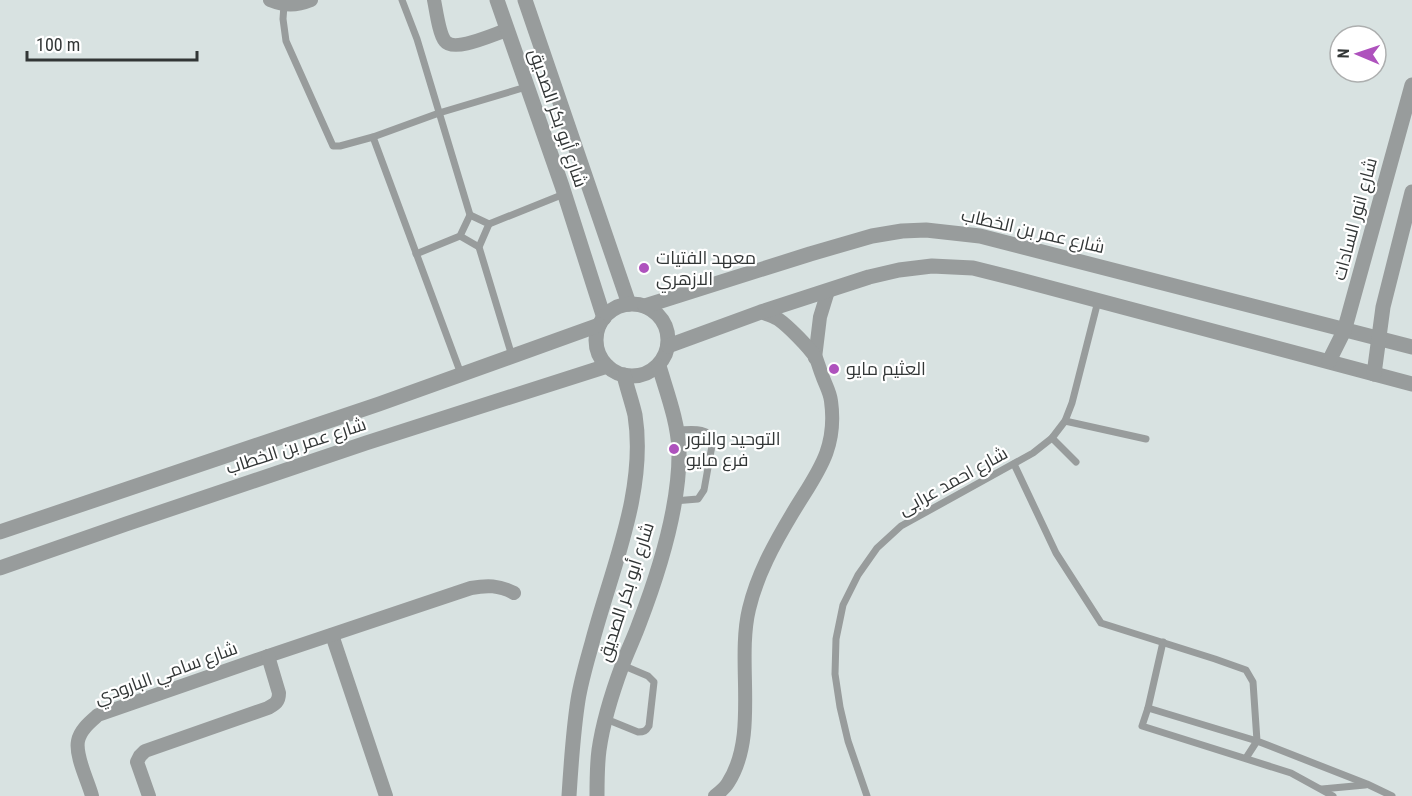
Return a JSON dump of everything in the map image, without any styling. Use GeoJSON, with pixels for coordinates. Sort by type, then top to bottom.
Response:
{"type":"FeatureCollection","features":[{"type":"Feature","properties":{"kind":"street"},"geometry":{"type":"LineString","coordinates":[[270,0],[284,5],[298,5],[311,0]]}},
{"type":"Feature","properties":{"kind":"street"},"geometry":{"type":"LineString","coordinates":[[434,0],[444,40],[450,46],[467,44],[507,30]]}},
{"type":"Feature","properties":{"kind":"street","name":"شارع أبو بكر الصديق"},"geometry":{"type":"LineString","coordinates":[[497,0],[564,194],[601,321]]}},
{"type":"Feature","properties":{"kind":"street","name":"شارع أبو بكر الصديق"},"geometry":{"type":"LineString","coordinates":[[525,0],[629,304]]}},
{"type":"Feature","properties":{"kind":"street","name":"شارع انور السادات"},"geometry":{"type":"LineString","coordinates":[[1329,361],[1344,331],[1412,85]]}},
{"type":"Feature","properties":{"kind":"street"},"geometry":{"type":"LineString","coordinates":[[1374,374],[1383,307],[1412,192]]}},
{"type":"Feature","properties":{"kind":"street","name":"شارع عمر بن الخطاب"},"geometry":{"type":"LineString","coordinates":[[645,306],[872,236],[926,230],[980,236],[1412,347]]}},
{"type":"Feature","properties":{"kind":"street"},"geometry":{"type":"LineString","coordinates":[[668,346],[761,312],[868,277],[932,266],[973,268],[1412,384]]}},
{"type":"Feature","properties":{"kind":"street"},"geometry":{"type":"LineString","coordinates":[[815,358],[820,317],[828,291]]}},
{"type":"Feature","properties":{"kind":"street"},"geometry":{"type":"LineString","coordinates":[[629,304],[645,306],[659,317],[665,326],[668,346],[665,354],[658,366],[646,374],[624,375],[611,370],[602,360],[597,349],[596,337],[601,321],[611,310],[620,306],[629,304]]}},
{"type":"Feature","properties":{"kind":"street"},"geometry":{"type":"LineString","coordinates":[[715,796],[727,785],[742,749],[746,631],[748,611],[758,580],[773,546],[823,463],[830,445],[831,399],[815,358],[799,338],[782,323],[761,312]]}},
{"type":"Feature","properties":{"kind":"street","name":"شارع عمر بن الخطاب"},"geometry":{"type":"LineString","coordinates":[[0,532],[246,450],[512,356],[601,321]]}},
{"type":"Feature","properties":{"kind":"street","name":"شارع عمر بن الخطاب"},"geometry":{"type":"LineString","coordinates":[[0,568],[344,450],[607,366]]}},
{"type":"Feature","properties":{"kind":"street","name":"شارع أبو بكر الصديق"},"geometry":{"type":"LineString","coordinates":[[597,796],[600,749],[606,719],[622,665],[653,585],[674,501],[679,450],[671,406],[658,366]]}},
{"type":"Feature","properties":{"kind":"street","name":"شارع أبو بكر الصديق"},"geometry":{"type":"LineString","coordinates":[[569,796],[572,749],[579,699],[592,643],[630,515],[635,480],[637,450],[634,415],[624,375]]}},
{"type":"Feature","properties":{"kind":"street","name":"شارع سامي البارودي"},"geometry":{"type":"LineString","coordinates":[[92,796],[78,752],[78,739],[86,725],[98,715],[471,588],[496,586],[514,593]]}},
{"type":"Feature","properties":{"kind":"street"},"geometry":{"type":"LineString","coordinates":[[332,635],[386,796]]}},
{"type":"Feature","properties":{"kind":"street"},"geometry":{"type":"LineString","coordinates":[[149,796],[137,762],[145,751],[276,704],[279,693],[268,656]]}},
{"type":"Feature","properties":{"kind":"lane"},"geometry":{"type":"LineString","coordinates":[[402,0],[417,39],[470,215],[460,236],[416,254]]}},
{"type":"Feature","properties":{"kind":"lane"},"geometry":{"type":"LineString","coordinates":[[284,5],[286,41],[333,146],[340,147],[373,137],[439,113],[526,87]]}},
{"type":"Feature","properties":{"kind":"lane"},"geometry":{"type":"LineString","coordinates":[[373,137],[461,374]]}},
{"type":"Feature","properties":{"kind":"lane"},"geometry":{"type":"LineString","coordinates":[[512,356],[479,247],[489,224],[564,194]]}},
{"type":"Feature","properties":{"kind":"lane"},"geometry":{"type":"LineString","coordinates":[[470,215],[489,224]]}},
{"type":"Feature","properties":{"kind":"lane"},"geometry":{"type":"LineString","coordinates":[[460,236],[479,247]]}},
{"type":"Feature","properties":{"kind":"lane","name":"شارع احمد عرابى"},"geometry":{"type":"LineString","coordinates":[[867,796],[848,741],[835,674],[836,639],[843,605],[858,575],[877,548],[901,526],[1033,453],[1052,438],[1065,421],[1072,403],[1098,300]]}},
{"type":"Feature","properties":{"kind":"lane"},"geometry":{"type":"LineString","coordinates":[[1065,421],[1146,439]]}},
{"type":"Feature","properties":{"kind":"lane"},"geometry":{"type":"LineString","coordinates":[[674,501],[698,499],[701,496],[713,440],[706,431],[676,430]]}},
{"type":"Feature","properties":{"kind":"lane"},"geometry":{"type":"LineString","coordinates":[[1052,438],[1076,462]]}},
{"type":"Feature","properties":{"kind":"lane"},"geometry":{"type":"LineString","coordinates":[[1014,464],[1056,553],[1101,623],[1246,670],[1253,682],[1257,741],[1246,758]]}},
{"type":"Feature","properties":{"kind":"lane"},"geometry":{"type":"LineString","coordinates":[[1163,642],[1142,726],[1291,773],[1333,796]]}},
{"type":"Feature","properties":{"kind":"lane"},"geometry":{"type":"LineString","coordinates":[[606,719],[643,732],[649,726],[654,682],[652,678],[622,665]]}},
{"type":"Feature","properties":{"kind":"lane"},"geometry":{"type":"LineString","coordinates":[[1148,708],[1257,741],[1392,796]]}},
{"type":"Feature","properties":{"kind":"lane"},"geometry":{"type":"LineString","coordinates":[[1321,789],[1367,784]]}},
{"type":"Feature","properties":{"kind":"place","name":"معهد الفتيات الازهري"},"geometry":{"type":"Point","coordinates":[644,268]}},
{"type":"Feature","properties":{"kind":"place","name":"العثيم مايو"},"geometry":{"type":"Point","coordinates":[834,369]}},
{"type":"Feature","properties":{"kind":"place","name":"التوحيد والنور فرع مايو"},"geometry":{"type":"Point","coordinates":[674,449]}}]}
